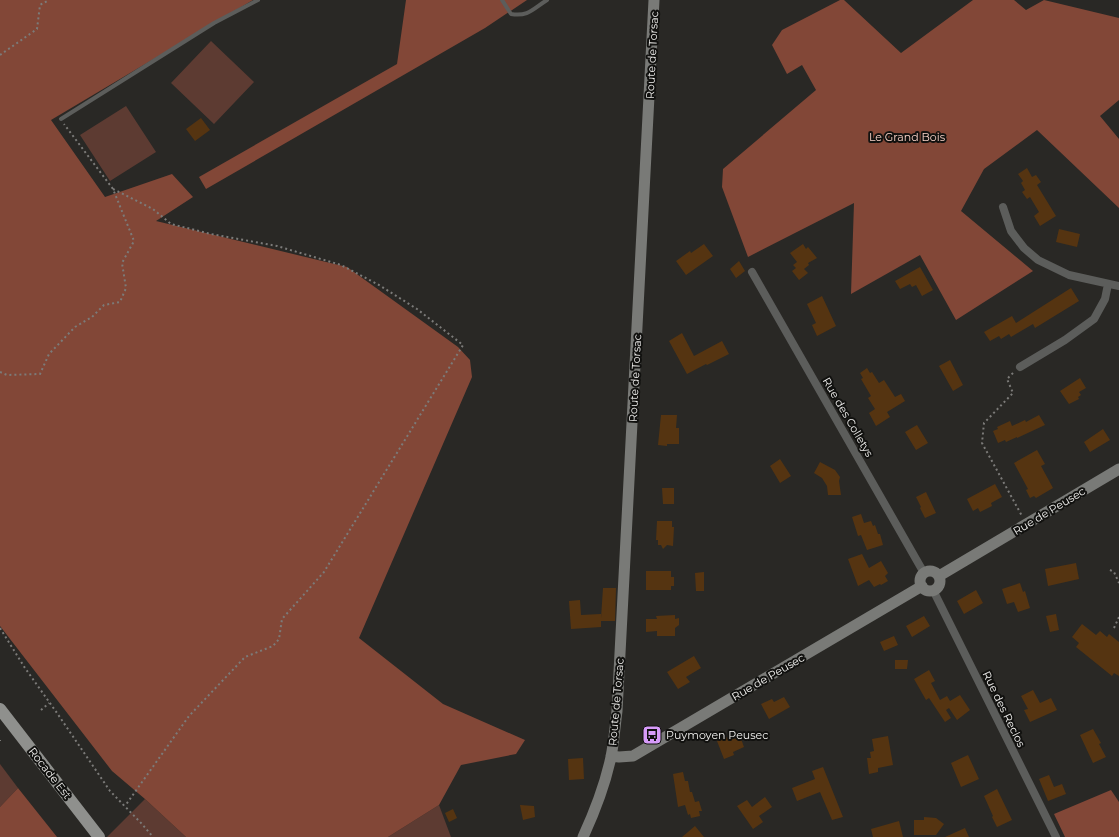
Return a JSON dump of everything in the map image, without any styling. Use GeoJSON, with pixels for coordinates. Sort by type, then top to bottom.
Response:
{"type":"FeatureCollection","features":[{"type":"Feature","properties":{"kind":"main road","name":"Rocade Est"},"geometry":{"type":"LineString","coordinates":[[0,709],[99,837]]}},
{"type":"Feature","properties":{"kind":"street","name":"Route de Torsac"},"geometry":{"type":"LineString","coordinates":[[583,837],[592,818],[606,780],[611,756],[618,695],[654,0]]}},
{"type":"Feature","properties":{"kind":"street"},"geometry":{"type":"LineString","coordinates":[[1003,207],[1011,231],[1024,248],[1038,260],[1069,275],[1119,286]]}},
{"type":"Feature","properties":{"kind":"street","name":"Rue des Colletys"},"geometry":{"type":"LineString","coordinates":[[752,272],[924,573]]}},
{"type":"Feature","properties":{"kind":"street"},"geometry":{"type":"LineString","coordinates":[[1020,367],[1065,340],[1094,319],[1105,299],[1108,284]]}},
{"type":"Feature","properties":{"kind":"street","name":"Rue de Peusec"},"geometry":{"type":"LineString","coordinates":[[939,576],[1119,470]]}},
{"type":"Feature","properties":{"kind":"street"},"geometry":{"type":"LineString","coordinates":[[934,572],[939,576],[939,585],[933,590],[927,590],[922,586],[920,581],[924,573],[934,572]]}},
{"type":"Feature","properties":{"kind":"street","name":"Rue de Peusec"},"geometry":{"type":"LineString","coordinates":[[611,756],[634,756],[922,586]]}},
{"type":"Feature","properties":{"kind":"street","name":"Rue des Reclos"},"geometry":{"type":"LineString","coordinates":[[933,590],[1056,837]]}},
{"type":"Feature","properties":{"kind":"lane"},"geometry":{"type":"LineString","coordinates":[[61,119],[214,23],[258,0]]}},
{"type":"Feature","properties":{"kind":"lane"},"geometry":{"type":"LineString","coordinates":[[502,0],[511,14],[520,16],[527,14],[547,0]]}},
{"type":"Feature","properties":{"kind":"path"},"geometry":{"type":"LineString","coordinates":[[0,55],[37,29],[40,6],[49,0]]}},
{"type":"Feature","properties":{"kind":"path"},"geometry":{"type":"LineString","coordinates":[[0,372],[6,375],[40,374],[49,354],[75,326],[92,317],[104,305],[120,302],[126,288],[122,264],[134,242],[113,189],[61,119]]}},
{"type":"Feature","properties":{"kind":"path"},"geometry":{"type":"LineString","coordinates":[[113,189],[153,209],[171,224],[211,234],[277,246],[340,265],[379,285],[417,309],[464,345],[324,572],[282,619],[279,639],[273,646],[245,657],[189,716],[125,806]]}},
{"type":"Feature","properties":{"kind":"path"},"geometry":{"type":"LineString","coordinates":[[1020,367],[1007,379],[1014,393],[984,423],[982,443],[1027,524]]}},
{"type":"Feature","properties":{"kind":"path"},"geometry":{"type":"LineString","coordinates":[[1110,570],[1114,572],[1119,583]]}},
{"type":"Feature","properties":{"kind":"path"},"geometry":{"type":"LineString","coordinates":[[1114,628],[1119,617]]}},
{"type":"Feature","properties":{"kind":"path"},"geometry":{"type":"LineString","coordinates":[[0,628],[25,668],[110,791],[153,837]]}},
{"type":"Feature","properties":{"kind":"path"},"geometry":{"type":"LineString","coordinates":[[41,710],[49,703]]}},
{"type":"Feature","properties":{"kind":"shaded area"},"geometry":{"type":"Polygon","coordinates":[[[211,41],[254,82],[214,124],[171,83],[211,41]]]}},
{"type":"Feature","properties":{"kind":"shaded area"},"geometry":{"type":"Polygon","coordinates":[[[126,106],[156,152],[110,181],[80,135],[126,106]]]}},
{"type":"Feature","properties":{"kind":"shaded area"},"geometry":{"type":"Polygon","coordinates":[[[0,764],[18,788],[0,807],[0,764]]]}},
{"type":"Feature","properties":{"kind":"shaded area"},"geometry":{"type":"Polygon","coordinates":[[[145,799],[186,837],[107,837],[145,799]]]}},
{"type":"Feature","properties":{"kind":"shaded area"},"geometry":{"type":"Polygon","coordinates":[[[439,805],[451,837],[388,837],[439,805]]]}},
{"type":"Feature","properties":{"kind":"green space"},"geometry":{"type":"Polygon","coordinates":[[[0,0],[253,0],[51,120],[105,197],[172,174],[193,197],[156,221],[347,267],[458,347],[470,360],[472,377],[359,638],[443,704],[525,740],[516,754],[461,765],[439,805],[388,837],[186,837],[112,771],[0,626],[0,0]]]}},
{"type":"Feature","properties":{"kind":"green space"},"geometry":{"type":"Polygon","coordinates":[[[406,0],[527,0],[485,28],[206,189],[199,177],[397,64],[406,0]]]}},
{"type":"Feature","properties":{"kind":"green space","name":"Le Grand Bois"},"geometry":{"type":"Polygon","coordinates":[[[840,0],[844,0],[901,53],[973,0],[1014,0],[1026,10],[1044,0],[1119,18],[1119,100],[1100,116],[1119,139],[1119,208],[1037,130],[984,169],[961,211],[1033,271],[956,320],[920,255],[851,294],[854,203],[748,257],[722,187],[723,169],[816,90],[802,65],[787,74],[772,45],[782,30],[840,0]]]}},
{"type":"Feature","properties":{"kind":"green space"},"geometry":{"type":"Polygon","coordinates":[[[18,788],[57,837],[0,837],[0,807],[18,788]]]}},
{"type":"Feature","properties":{"kind":"green space"},"geometry":{"type":"Polygon","coordinates":[[[1111,790],[1119,802],[1119,837],[1065,837],[1054,814],[1111,790]]]}},
{"type":"Feature","properties":{"kind":"building"},"geometry":{"type":"Polygon","coordinates":[[[201,118],[210,130],[195,141],[186,129],[201,118]]]}},
{"type":"Feature","properties":{"kind":"building"},"geometry":{"type":"Polygon","coordinates":[[[1027,168],[1032,177],[1036,175],[1041,182],[1037,185],[1056,216],[1040,226],[1034,216],[1039,212],[1030,197],[1027,199],[1022,192],[1025,190],[1021,183],[1023,181],[1018,174],[1027,168]]]}},
{"type":"Feature","properties":{"kind":"building"},"geometry":{"type":"Polygon","coordinates":[[[1059,229],[1080,234],[1077,247],[1056,242],[1059,229]]]}},
{"type":"Feature","properties":{"kind":"building"},"geometry":{"type":"Polygon","coordinates":[[[704,244],[713,256],[686,275],[676,261],[690,251],[691,253],[704,244]]]}},
{"type":"Feature","properties":{"kind":"building"},"geometry":{"type":"Polygon","coordinates":[[[803,244],[806,249],[808,247],[817,258],[808,263],[809,265],[804,269],[808,273],[799,280],[792,271],[796,268],[793,265],[797,262],[790,253],[803,244]]]}},
{"type":"Feature","properties":{"kind":"building"},"geometry":{"type":"Polygon","coordinates":[[[739,261],[745,271],[736,278],[730,269],[739,261]]]}},
{"type":"Feature","properties":{"kind":"building"},"geometry":{"type":"Polygon","coordinates":[[[920,267],[933,290],[922,296],[916,285],[912,287],[910,284],[900,289],[895,281],[920,267]]]}},
{"type":"Feature","properties":{"kind":"building"},"geometry":{"type":"Polygon","coordinates":[[[1071,288],[1079,301],[1035,328],[1033,324],[1011,337],[1009,334],[1001,339],[999,336],[990,341],[984,332],[1012,316],[1016,323],[1071,288]]]}},
{"type":"Feature","properties":{"kind":"building"},"geometry":{"type":"Polygon","coordinates":[[[822,296],[836,326],[817,336],[812,325],[816,323],[807,304],[822,296]]]}},
{"type":"Feature","properties":{"kind":"building"},"geometry":{"type":"Polygon","coordinates":[[[682,333],[694,356],[722,341],[729,354],[687,374],[669,341],[682,333]]]}},
{"type":"Feature","properties":{"kind":"building"},"geometry":{"type":"Polygon","coordinates":[[[950,360],[963,385],[953,391],[939,366],[950,360]]]}},
{"type":"Feature","properties":{"kind":"building"},"geometry":{"type":"Polygon","coordinates":[[[867,368],[870,373],[872,372],[879,383],[884,380],[895,397],[901,394],[905,401],[887,412],[890,417],[876,426],[869,413],[875,409],[868,398],[871,396],[861,379],[863,378],[860,373],[867,368]]]}},
{"type":"Feature","properties":{"kind":"building"},"geometry":{"type":"Polygon","coordinates":[[[1080,378],[1086,388],[1079,392],[1081,395],[1078,397],[1079,399],[1069,404],[1060,391],[1080,378]]]}},
{"type":"Feature","properties":{"kind":"building"},"geometry":{"type":"Polygon","coordinates":[[[661,415],[677,415],[676,428],[679,428],[679,444],[667,444],[667,446],[658,445],[661,415]]]}},
{"type":"Feature","properties":{"kind":"building"},"geometry":{"type":"Polygon","coordinates":[[[1039,415],[1045,425],[1017,438],[998,443],[993,431],[998,429],[997,427],[1010,421],[1012,426],[1025,420],[1026,422],[1039,415]]]}},
{"type":"Feature","properties":{"kind":"building"},"geometry":{"type":"Polygon","coordinates":[[[917,425],[928,443],[916,450],[905,432],[917,425]]]}},
{"type":"Feature","properties":{"kind":"building"},"geometry":{"type":"Polygon","coordinates":[[[1103,429],[1110,440],[1090,452],[1084,442],[1103,429]]]}},
{"type":"Feature","properties":{"kind":"building"},"geometry":{"type":"Polygon","coordinates":[[[1037,450],[1045,464],[1041,466],[1053,488],[1036,498],[1034,496],[1030,498],[1026,490],[1028,489],[1014,463],[1037,450]]]}},
{"type":"Feature","properties":{"kind":"building"},"geometry":{"type":"Polygon","coordinates":[[[780,459],[791,476],[780,483],[770,466],[780,459]]]}},
{"type":"Feature","properties":{"kind":"building"},"geometry":{"type":"Polygon","coordinates":[[[820,462],[835,470],[840,477],[839,481],[841,495],[828,495],[827,486],[822,478],[814,473],[820,462]]]}},
{"type":"Feature","properties":{"kind":"building"},"geometry":{"type":"Polygon","coordinates":[[[995,484],[1002,497],[991,503],[992,506],[980,512],[978,508],[973,511],[967,499],[995,484]]]}},
{"type":"Feature","properties":{"kind":"building"},"geometry":{"type":"Polygon","coordinates":[[[662,488],[674,488],[674,504],[663,504],[662,488]]]}},
{"type":"Feature","properties":{"kind":"building"},"geometry":{"type":"Polygon","coordinates":[[[926,492],[936,513],[925,518],[916,497],[926,492]]]}},
{"type":"Feature","properties":{"kind":"building"},"geometry":{"type":"Polygon","coordinates":[[[861,514],[864,523],[871,521],[873,526],[875,525],[878,534],[880,534],[883,545],[867,550],[861,535],[858,536],[852,517],[861,514]]]}},
{"type":"Feature","properties":{"kind":"building"},"geometry":{"type":"Polygon","coordinates":[[[657,521],[672,521],[672,527],[674,527],[673,546],[667,545],[663,549],[661,545],[658,545],[658,540],[656,540],[657,521]]]}},
{"type":"Feature","properties":{"kind":"building"},"geometry":{"type":"Polygon","coordinates":[[[862,554],[869,568],[881,561],[888,573],[885,576],[888,581],[874,587],[869,580],[858,586],[848,559],[862,554]]]}},
{"type":"Feature","properties":{"kind":"building"},"geometry":{"type":"Polygon","coordinates":[[[1076,563],[1079,579],[1048,586],[1045,569],[1076,563]]]}},
{"type":"Feature","properties":{"kind":"building"},"geometry":{"type":"Polygon","coordinates":[[[646,571],[671,571],[671,577],[674,577],[674,586],[671,586],[671,590],[646,590],[646,571]]]}},
{"type":"Feature","properties":{"kind":"building"},"geometry":{"type":"Polygon","coordinates":[[[704,572],[704,591],[696,591],[695,573],[704,572]]]}},
{"type":"Feature","properties":{"kind":"building"},"geometry":{"type":"Polygon","coordinates":[[[1020,583],[1023,592],[1025,591],[1030,608],[1018,612],[1014,602],[1007,604],[1002,589],[1020,583]]]}},
{"type":"Feature","properties":{"kind":"building"},"geometry":{"type":"Polygon","coordinates":[[[603,588],[616,588],[615,621],[601,621],[601,627],[571,629],[569,601],[580,600],[581,615],[601,614],[601,618],[603,588]]]}},
{"type":"Feature","properties":{"kind":"building"},"geometry":{"type":"Polygon","coordinates":[[[976,590],[983,603],[964,614],[957,601],[976,590]]]}},
{"type":"Feature","properties":{"kind":"building"},"geometry":{"type":"Polygon","coordinates":[[[1056,614],[1059,630],[1050,632],[1046,616],[1056,614]]]}},
{"type":"Feature","properties":{"kind":"building"},"geometry":{"type":"Polygon","coordinates":[[[675,615],[675,619],[679,618],[679,625],[675,628],[675,636],[657,636],[657,631],[646,632],[646,619],[657,619],[656,616],[675,615]]]}},
{"type":"Feature","properties":{"kind":"building"},"geometry":{"type":"Polygon","coordinates":[[[924,616],[930,626],[912,637],[906,626],[924,616]]]}},
{"type":"Feature","properties":{"kind":"building"},"geometry":{"type":"Polygon","coordinates":[[[1082,624],[1096,635],[1100,631],[1107,637],[1109,634],[1119,642],[1119,676],[1114,673],[1112,676],[1076,647],[1079,643],[1072,637],[1082,624]]]}},
{"type":"Feature","properties":{"kind":"building"},"geometry":{"type":"Polygon","coordinates":[[[894,636],[898,645],[884,651],[880,642],[894,636]]]}},
{"type":"Feature","properties":{"kind":"building"},"geometry":{"type":"Polygon","coordinates":[[[694,656],[701,668],[686,677],[690,682],[678,689],[667,672],[694,656]]]}},
{"type":"Feature","properties":{"kind":"building"},"geometry":{"type":"Polygon","coordinates":[[[895,660],[908,660],[907,669],[895,669],[895,660]]]}},
{"type":"Feature","properties":{"kind":"building"},"geometry":{"type":"Polygon","coordinates":[[[929,670],[935,681],[931,683],[940,700],[947,696],[950,701],[960,695],[970,710],[957,720],[949,708],[946,710],[951,718],[945,722],[929,698],[926,700],[914,679],[929,670]]]}},
{"type":"Feature","properties":{"kind":"building"},"geometry":{"type":"Polygon","coordinates":[[[1033,690],[1040,703],[1051,698],[1057,710],[1030,722],[1024,710],[1028,709],[1021,696],[1033,690]]]}},
{"type":"Feature","properties":{"kind":"building"},"geometry":{"type":"Polygon","coordinates":[[[784,697],[790,707],[769,719],[761,704],[772,699],[774,702],[784,697]]]}},
{"type":"Feature","properties":{"kind":"building"},"geometry":{"type":"Polygon","coordinates":[[[1093,729],[1101,743],[1099,744],[1106,757],[1093,763],[1080,735],[1093,729]]]}},
{"type":"Feature","properties":{"kind":"building"},"geometry":{"type":"Polygon","coordinates":[[[740,736],[744,747],[733,752],[734,755],[724,759],[717,741],[727,737],[728,741],[740,736]]]}},
{"type":"Feature","properties":{"kind":"building"},"geometry":{"type":"Polygon","coordinates":[[[888,736],[893,765],[878,768],[878,772],[869,774],[867,758],[871,758],[870,752],[874,751],[872,739],[888,736]]]}},
{"type":"Feature","properties":{"kind":"building"},"geometry":{"type":"Polygon","coordinates":[[[968,755],[979,779],[961,787],[951,763],[968,755]]]}},
{"type":"Feature","properties":{"kind":"building"},"geometry":{"type":"Polygon","coordinates":[[[583,758],[584,779],[569,780],[568,759],[583,758]]]}},
{"type":"Feature","properties":{"kind":"building"},"geometry":{"type":"Polygon","coordinates":[[[823,767],[843,817],[832,820],[820,792],[797,801],[792,788],[815,779],[812,771],[823,767]]]}},
{"type":"Feature","properties":{"kind":"building"},"geometry":{"type":"Polygon","coordinates":[[[683,772],[685,781],[688,781],[690,792],[692,792],[695,802],[699,801],[702,811],[699,811],[700,816],[691,818],[690,814],[688,815],[685,805],[678,807],[673,774],[683,772]]]}},
{"type":"Feature","properties":{"kind":"building"},"geometry":{"type":"Polygon","coordinates":[[[1049,775],[1054,787],[1062,784],[1066,794],[1048,801],[1039,779],[1049,775]]]}},
{"type":"Feature","properties":{"kind":"building"},"geometry":{"type":"Polygon","coordinates":[[[997,789],[1012,820],[997,827],[984,796],[997,789]]]}},
{"type":"Feature","properties":{"kind":"building"},"geometry":{"type":"Polygon","coordinates":[[[765,797],[772,807],[759,816],[763,822],[753,829],[737,806],[747,800],[752,807],[765,797]]]}},
{"type":"Feature","properties":{"kind":"building"},"geometry":{"type":"Polygon","coordinates":[[[520,805],[534,806],[535,817],[523,820],[520,805]]]}},
{"type":"Feature","properties":{"kind":"building"},"geometry":{"type":"Polygon","coordinates":[[[453,809],[457,818],[449,822],[445,813],[453,809]]]}},
{"type":"Feature","properties":{"kind":"building"},"geometry":{"type":"Polygon","coordinates":[[[924,817],[936,818],[944,824],[936,835],[914,835],[914,820],[924,820],[924,817]]]}},
{"type":"Feature","properties":{"kind":"building"},"geometry":{"type":"Polygon","coordinates":[[[899,821],[903,837],[873,837],[871,829],[899,821]]]}},
{"type":"Feature","properties":{"kind":"building"},"geometry":{"type":"Polygon","coordinates":[[[695,826],[704,837],[682,837],[695,826]]]}},
{"type":"Feature","properties":{"kind":"building"},"geometry":{"type":"Polygon","coordinates":[[[965,828],[969,837],[945,837],[965,828]]]}},
{"type":"Feature","properties":{"kind":"place","name":"Puymoyen Peusec"},"geometry":{"type":"Point","coordinates":[652,735]}}]}
